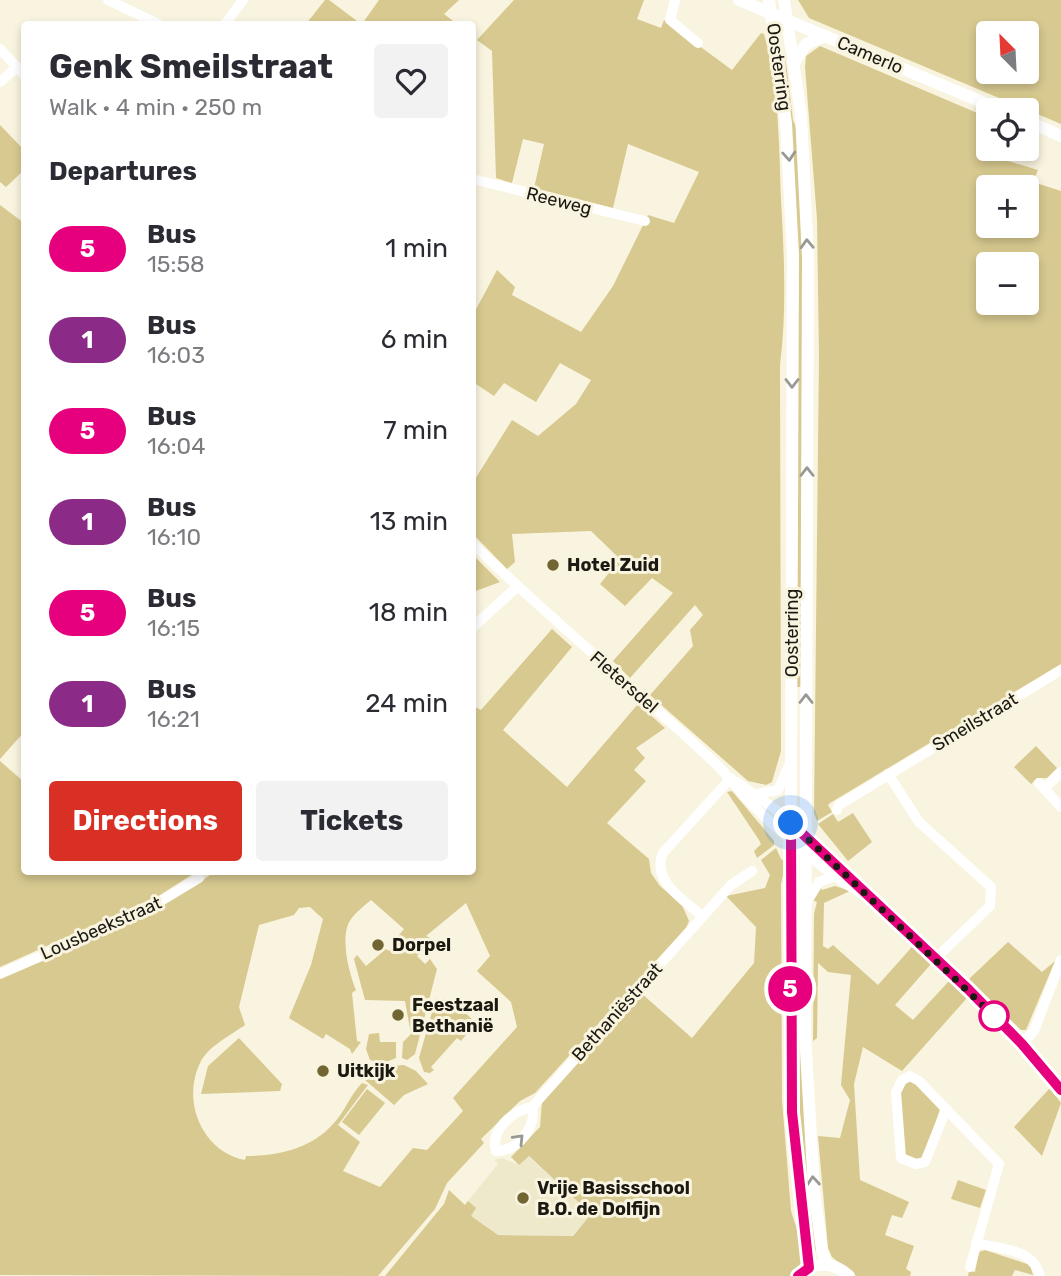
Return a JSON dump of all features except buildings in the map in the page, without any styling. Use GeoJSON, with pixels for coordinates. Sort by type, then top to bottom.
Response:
{"type":"FeatureCollection","features":[{"type":"Feature","properties":{"kind":"main road","name":"Camerlo"},"geometry":{"type":"LineString","coordinates":[[741,0],[770,7],[788,20],[976,100]]}},
{"type":"Feature","properties":{"kind":"main road","name":"Oosterring"},"geometry":{"type":"LineString","coordinates":[[784,0],[794,63],[804,166],[808,267],[805,835],[808,1112],[814,1190],[822,1251],[827,1264]]}},
{"type":"Feature","properties":{"kind":"main road","name":"Oosterring"},"geometry":{"type":"LineString","coordinates":[[770,7],[786,123],[793,255],[792,1112],[809,1268]]}},
{"type":"Feature","properties":{"kind":"main road"},"geometry":{"type":"LineString","coordinates":[[794,63],[806,44],[826,36]]}},
{"type":"Feature","properties":{"kind":"main road"},"geometry":{"type":"LineString","coordinates":[[1039,126],[1061,135]]}},
{"type":"Feature","properties":{"kind":"main road"},"geometry":{"type":"LineString","coordinates":[[798,1276],[809,1268],[827,1264],[849,1276]]}},
{"type":"Feature","properties":{"kind":"street"},"geometry":{"type":"LineString","coordinates":[[108,0],[152,21]]}},
{"type":"Feature","properties":{"kind":"street"},"geometry":{"type":"LineString","coordinates":[[227,21],[243,0]]}},
{"type":"Feature","properties":{"kind":"street"},"geometry":{"type":"LineString","coordinates":[[675,0],[670,20],[698,43]]}},
{"type":"Feature","properties":{"kind":"street"},"geometry":{"type":"LineString","coordinates":[[0,49],[21,72]]}},
{"type":"Feature","properties":{"kind":"street"},"geometry":{"type":"LineString","coordinates":[[0,82],[17,67]]}},
{"type":"Feature","properties":{"kind":"street","name":"Reeweg"},"geometry":{"type":"LineString","coordinates":[[476,180],[645,221]]}},
{"type":"Feature","properties":{"kind":"street","name":"Fletersdel"},"geometry":{"type":"LineString","coordinates":[[476,547],[517,587],[731,778],[746,797],[791,838],[835,876],[870,900]]}},
{"type":"Feature","properties":{"kind":"street"},"geometry":{"type":"LineString","coordinates":[[476,624],[517,587]]}},
{"type":"Feature","properties":{"kind":"street","name":"Smeilstraat"},"geometry":{"type":"LineString","coordinates":[[837,810],[839,804],[1061,670]]}},
{"type":"Feature","properties":{"kind":"street"},"geometry":{"type":"LineString","coordinates":[[757,794],[778,790],[791,758]]}},
{"type":"Feature","properties":{"kind":"street"},"geometry":{"type":"LineString","coordinates":[[1061,772],[1041,786],[1061,807]]}},
{"type":"Feature","properties":{"kind":"street"},"geometry":{"type":"LineString","coordinates":[[888,774],[919,822],[991,887],[989,906],[935,959]]}},
{"type":"Feature","properties":{"kind":"street"},"geometry":{"type":"LineString","coordinates":[[702,916],[662,878],[658,865],[663,853],[731,778]]}},
{"type":"Feature","properties":{"kind":"street","name":"Fletersdel"},"geometry":{"type":"LineString","coordinates":[[731,778],[757,794],[845,871],[870,900],[1022,1044],[1061,1090]]}},
{"type":"Feature","properties":{"kind":"street","name":"Bethaniëstraat"},"geometry":{"type":"LineString","coordinates":[[532,1107],[535,1119],[532,1126],[511,1148],[493,1154],[496,1133],[516,1112],[532,1107],[731,884],[752,871]]}},
{"type":"Feature","properties":{"kind":"street"},"geometry":{"type":"LineString","coordinates":[[805,906],[819,882],[835,876]]}},
{"type":"Feature","properties":{"kind":"street","name":"Lousbeekstraat"},"geometry":{"type":"LineString","coordinates":[[0,974],[141,913],[199,878]]}},
{"type":"Feature","properties":{"kind":"street"},"geometry":{"type":"LineString","coordinates":[[1022,1044],[1034,1031],[1061,960]]}},
{"type":"Feature","properties":{"kind":"street"},"geometry":{"type":"LineString","coordinates":[[945,1112],[925,1162],[916,1164],[901,1158],[896,1092],[902,1080],[910,1076],[915,1078],[945,1112],[956,1116],[999,1164],[970,1267]]}},
{"type":"Feature","properties":{"kind":"street"},"geometry":{"type":"LineString","coordinates":[[976,1243],[1022,1253],[1033,1259],[1040,1276]]}},
{"type":"Feature","properties":{"kind":"shaded area"},"geometry":{"type":"Polygon","coordinates":[[[325,0],[329,0],[357,21],[308,21],[325,0]]]}},
{"type":"Feature","properties":{"kind":"shaded area"},"geometry":{"type":"Polygon","coordinates":[[[379,0],[459,0],[444,14],[453,21],[364,21],[379,0]]]}},
{"type":"Feature","properties":{"kind":"shaded area"},"geometry":{"type":"Polygon","coordinates":[[[514,0],[644,0],[637,19],[661,28],[664,20],[732,70],[761,33],[764,34],[773,74],[777,116],[784,282],[780,365],[781,751],[772,782],[766,785],[748,781],[650,695],[693,646],[690,630],[703,615],[695,605],[630,678],[613,661],[673,593],[652,578],[625,606],[600,584],[620,559],[591,531],[512,534],[515,562],[507,569],[476,537],[476,478],[512,420],[538,436],[576,404],[591,380],[560,363],[536,402],[504,383],[494,396],[476,384],[476,309],[497,270],[515,287],[512,295],[581,332],[613,286],[648,215],[674,223],[699,172],[628,144],[613,208],[534,188],[544,144],[523,139],[512,183],[496,178],[492,51],[477,40],[514,0]]]}},
{"type":"Feature","properties":{"kind":"shaded area"},"geometry":{"type":"Polygon","coordinates":[[[798,0],[1061,0],[1061,124],[1039,115],[1039,98],[999,98],[809,18],[798,0]]]}},
{"type":"Feature","properties":{"kind":"shaded area"},"geometry":{"type":"Polygon","coordinates":[[[820,46],[976,112],[976,161],[1008,161],[1038,170],[1036,175],[976,175],[976,238],[1039,238],[1039,184],[1061,191],[1061,664],[830,803],[828,805],[832,812],[817,821],[814,813],[819,356],[817,219],[806,56],[820,46]]]}},
{"type":"Feature","properties":{"kind":"shaded area"},"geometry":{"type":"Polygon","coordinates":[[[785,55],[793,120],[798,132],[803,227],[802,687],[796,687],[797,293],[785,55]]]}},
{"type":"Feature","properties":{"kind":"shaded area"},"geometry":{"type":"Polygon","coordinates":[[[0,125],[21,147],[21,173],[6,187],[0,182],[0,125]]]}},
{"type":"Feature","properties":{"kind":"shaded area"},"geometry":{"type":"Polygon","coordinates":[[[0,205],[21,221],[21,735],[0,759],[0,205]]]}},
{"type":"Feature","properties":{"kind":"shaded area"},"geometry":{"type":"Polygon","coordinates":[[[476,558],[500,582],[476,591],[476,558]]]}},
{"type":"Feature","properties":{"kind":"shaded area"},"geometry":{"type":"Polygon","coordinates":[[[552,629],[572,647],[503,730],[567,787],[638,704],[665,728],[636,748],[645,758],[634,770],[646,781],[607,823],[649,859],[651,873],[660,886],[682,905],[689,921],[686,928],[535,1093],[520,1101],[481,1139],[484,1143],[447,1183],[435,1209],[378,1276],[0,1275],[0,977],[199,883],[210,875],[476,875],[476,708],[481,710],[552,629]],[[371,900],[355,914],[347,926],[346,954],[356,990],[352,993],[357,1041],[361,1042],[352,1054],[350,1049],[326,1034],[323,1039],[289,1018],[311,965],[323,919],[310,907],[299,908],[294,915],[259,925],[239,1007],[245,1025],[203,1057],[195,1078],[195,1109],[207,1136],[218,1147],[245,1160],[246,1156],[270,1155],[304,1145],[315,1140],[333,1124],[362,1083],[368,1085],[338,1125],[360,1142],[343,1171],[380,1187],[413,1148],[427,1150],[463,1111],[453,1098],[517,1027],[511,1002],[477,971],[490,956],[466,903],[426,936],[434,940],[417,956],[425,964],[430,959],[437,969],[415,1054],[407,1060],[402,1058],[403,1042],[411,1034],[405,1001],[365,1000],[354,959],[357,955],[366,966],[386,949],[389,951],[393,947],[400,953],[404,949],[400,944],[396,948],[392,943],[404,929],[371,900]]]}},
{"type":"Feature","properties":{"kind":"shaded area"},"geometry":{"type":"Polygon","coordinates":[[[1036,746],[1057,768],[1047,778],[1037,778],[1031,784],[1014,767],[1036,746]]]}},
{"type":"Feature","properties":{"kind":"shaded area"},"geometry":{"type":"Polygon","coordinates":[[[0,761],[21,779],[21,875],[191,875],[160,895],[0,967],[0,761]]]}},
{"type":"Feature","properties":{"kind":"shaded area"},"geometry":{"type":"Polygon","coordinates":[[[732,791],[774,841],[774,845],[757,858],[754,851],[761,844],[727,792],[732,791]]]}},
{"type":"Feature","properties":{"kind":"shaded area"},"geometry":{"type":"Polygon","coordinates":[[[853,813],[872,842],[848,861],[818,824],[833,814],[838,822],[853,813]]]}},
{"type":"Feature","properties":{"kind":"shaded area"},"geometry":{"type":"Polygon","coordinates":[[[776,848],[781,859],[786,862],[781,884],[782,1100],[791,1211],[800,1239],[802,1262],[791,1276],[385,1276],[444,1204],[449,1190],[465,1205],[468,1201],[476,1208],[471,1216],[498,1235],[573,1236],[591,1214],[529,1156],[519,1165],[511,1157],[540,1127],[542,1101],[641,993],[692,1038],[754,963],[756,927],[726,896],[765,888],[770,875],[761,860],[776,848]]]}},
{"type":"Feature","properties":{"kind":"shaded area"},"geometry":{"type":"Polygon","coordinates":[[[819,885],[822,890],[835,886],[850,891],[824,903],[823,946],[828,949],[833,945],[878,985],[912,947],[931,964],[895,1005],[913,1020],[949,981],[967,998],[902,1071],[863,1047],[854,1084],[860,1180],[909,1202],[902,1218],[892,1215],[885,1235],[914,1246],[906,1269],[911,1272],[910,1276],[856,1276],[832,1257],[828,1248],[818,1136],[840,1138],[850,1100],[841,1085],[851,975],[828,972],[818,963],[817,1038],[813,1041],[814,914],[817,902],[812,900],[819,885]]]}},
{"type":"Feature","properties":{"kind":"shaded area"},"geometry":{"type":"Polygon","coordinates":[[[1008,942],[1042,972],[1055,961],[1026,1030],[1021,1030],[969,979],[1008,942]]]}},
{"type":"Feature","properties":{"kind":"shaded area"},"geometry":{"type":"Polygon","coordinates":[[[795,985],[801,985],[818,1250],[812,1251],[799,1147],[795,985]]]}},
{"type":"Feature","properties":{"kind":"shaded area"},"geometry":{"type":"Polygon","coordinates":[[[436,998],[452,1001],[472,1019],[470,1023],[473,1026],[461,1041],[457,1038],[431,1067],[434,1070],[430,1073],[424,1072],[419,1058],[436,998]]]}},
{"type":"Feature","properties":{"kind":"shaded area"},"geometry":{"type":"Polygon","coordinates":[[[379,1033],[380,1042],[396,1042],[396,1058],[381,1064],[370,1060],[366,1049],[369,1034],[379,1033]]]}},
{"type":"Feature","properties":{"kind":"shaded area"},"geometry":{"type":"Polygon","coordinates":[[[239,1038],[282,1084],[280,1091],[201,1094],[208,1066],[239,1038]]]}},
{"type":"Feature","properties":{"kind":"shaded area"},"geometry":{"type":"Polygon","coordinates":[[[404,1065],[416,1071],[428,1084],[404,1095],[394,1105],[365,1080],[391,1066],[404,1065]]]}},
{"type":"Feature","properties":{"kind":"shaded area"},"geometry":{"type":"Polygon","coordinates":[[[911,1079],[940,1109],[924,1157],[918,1161],[904,1157],[899,1102],[901,1084],[911,1079]]]}},
{"type":"Feature","properties":{"kind":"shaded area"},"geometry":{"type":"Polygon","coordinates":[[[1050,1088],[1061,1103],[1042,1156],[1014,1127],[1050,1088]]]}},
{"type":"Feature","properties":{"kind":"shaded area"},"geometry":{"type":"Polygon","coordinates":[[[367,1089],[385,1103],[359,1135],[342,1122],[367,1089]]]}},
{"type":"Feature","properties":{"kind":"shaded area","name":"Vrije Basisschool B.O. de Dolfijn"},"geometry":{"type":"Polygon","coordinates":[[[528,1156],[591,1214],[572,1236],[441,1234],[498,1164],[494,1160],[502,1158],[519,1165],[528,1156]]]}},
{"type":"Feature","properties":{"kind":"shaded area"},"geometry":{"type":"Polygon","coordinates":[[[958,1180],[986,1190],[980,1208],[951,1199],[958,1180]]]}},
{"type":"Feature","properties":{"kind":"shaded area"},"geometry":{"type":"Polygon","coordinates":[[[985,1250],[1030,1265],[1033,1275],[1015,1270],[1012,1276],[968,1276],[969,1271],[975,1272],[979,1252],[985,1250]]]}},
{"type":"Feature","properties":{"kind":"bus line","name":"5"},"geometry":{"type":"LineString","coordinates":[[798,1276],[809,1268],[792,1112],[791,823],[845,871],[870,900],[968,989],[1022,1044],[1061,1090]]}},
{"type":"Feature","properties":{"kind":"place","name":"Hotel Zuid"},"geometry":{"type":"Point","coordinates":[553,565]}},
{"type":"Feature","properties":{"kind":"place","name":"Dorpel"},"geometry":{"type":"Point","coordinates":[378,945]}},
{"type":"Feature","properties":{"kind":"place","name":"Feestzaal Bethanië"},"geometry":{"type":"Point","coordinates":[398,1015]}},
{"type":"Feature","properties":{"kind":"place","name":"Uitkijk"},"geometry":{"type":"Point","coordinates":[323,1071]}},
{"type":"Feature","properties":{"kind":"place","name":"Vrije Basisschool B.O. de Dolfijn"},"geometry":{"type":"Point","coordinates":[523,1198]}},
{"type":"Feature","properties":{"kind":"route"},"geometry":{"type":"LineString","coordinates":[[791,823],[845,871],[870,900],[994,1016]]}}]}
